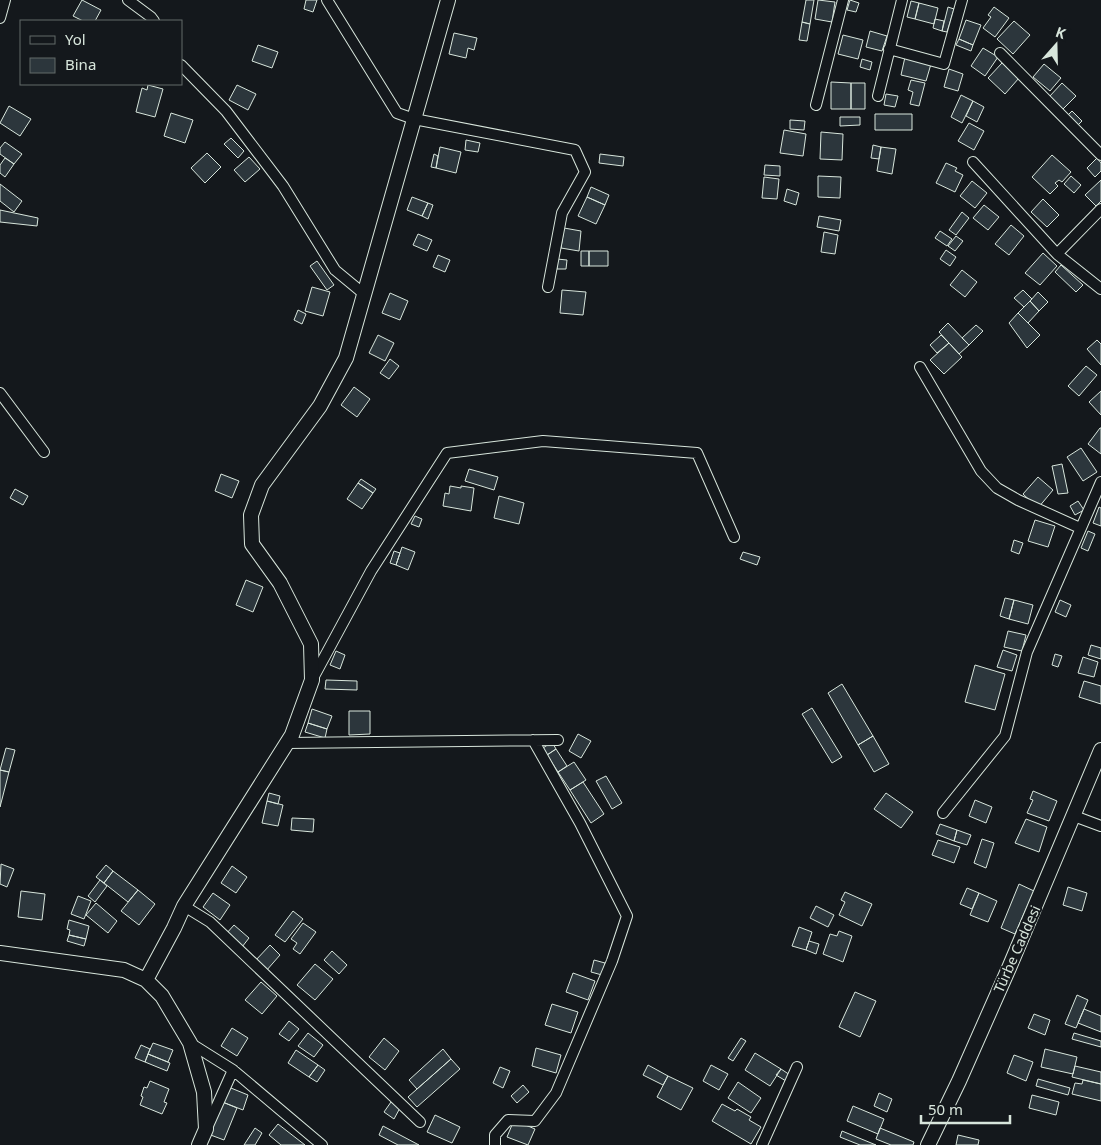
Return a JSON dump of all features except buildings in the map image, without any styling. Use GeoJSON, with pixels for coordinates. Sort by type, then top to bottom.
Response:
{"type":"FeatureCollection","features":[{"type":"Feature","properties":{"kind":"street"},"geometry":{"type":"LineString","coordinates":[[0,18],[5,0]]}},
{"type":"Feature","properties":{"kind":"street"},"geometry":{"type":"LineString","coordinates":[[128,0],[153,20]]}},
{"type":"Feature","properties":{"kind":"street"},"geometry":{"type":"LineString","coordinates":[[327,0],[397,112],[414,119],[574,150],[585,172],[562,213],[548,287]]}},
{"type":"Feature","properties":{"kind":"street"},"geometry":{"type":"LineString","coordinates":[[312,680],[311,644],[280,583],[252,544],[251,515],[262,485],[320,406],[346,358],[448,0]]}},
{"type":"Feature","properties":{"kind":"street"},"geometry":{"type":"LineString","coordinates":[[816,105],[843,0]]}},
{"type":"Feature","properties":{"kind":"street"},"geometry":{"type":"LineString","coordinates":[[878,96],[902,0]]}},
{"type":"Feature","properties":{"kind":"street"},"geometry":{"type":"LineString","coordinates":[[889,49],[944,64],[962,0]]}},
{"type":"Feature","properties":{"kind":"street"},"geometry":{"type":"LineString","coordinates":[[1000,53],[1101,156]]}},
{"type":"Feature","properties":{"kind":"street"},"geometry":{"type":"LineString","coordinates":[[182,66],[226,111],[283,186],[335,270],[364,294]]}},
{"type":"Feature","properties":{"kind":"street"},"geometry":{"type":"LineString","coordinates":[[973,162],[1057,254],[1101,289]]}},
{"type":"Feature","properties":{"kind":"street"},"geometry":{"type":"LineString","coordinates":[[1057,254],[1101,209]]}},
{"type":"Feature","properties":{"kind":"street"},"geometry":{"type":"LineString","coordinates":[[920,366],[981,471],[997,488],[1018,500],[1080,528]]}},
{"type":"Feature","properties":{"kind":"street"},"geometry":{"type":"LineString","coordinates":[[0,393],[44,452]]}},
{"type":"Feature","properties":{"kind":"street"},"geometry":{"type":"LineString","coordinates":[[146,980],[184,906],[292,735],[312,680],[371,571],[447,453],[543,441],[697,453],[734,537]]}},
{"type":"Feature","properties":{"kind":"street"},"geometry":{"type":"LineString","coordinates":[[943,813],[1006,736],[1027,652],[1101,482]]}},
{"type":"Feature","properties":{"kind":"street"},"geometry":{"type":"LineString","coordinates":[[495,1145],[495,1135],[508,1120],[535,1121],[556,1093],[612,961],[627,916],[580,823],[533,740]]}},
{"type":"Feature","properties":{"kind":"street"},"geometry":{"type":"LineString","coordinates":[[287,742],[558,740]]}},
{"type":"Feature","properties":{"kind":"street","name":"Türbe Caddesi"},"geometry":{"type":"LineString","coordinates":[[928,1145],[963,1072],[1101,750]]}},
{"type":"Feature","properties":{"kind":"street"},"geometry":{"type":"LineString","coordinates":[[1074,816],[1101,826]]}},
{"type":"Feature","properties":{"kind":"street"},"geometry":{"type":"LineString","coordinates":[[184,906],[210,922],[420,1122]]}},
{"type":"Feature","properties":{"kind":"street"},"geometry":{"type":"LineString","coordinates":[[0,953],[124,970],[146,980],[162,996],[190,1043],[204,1092],[206,1129]]}},
{"type":"Feature","properties":{"kind":"street"},"geometry":{"type":"LineString","coordinates":[[190,1043],[233,1070],[322,1145]]}},
{"type":"Feature","properties":{"kind":"street"},"geometry":{"type":"LineString","coordinates":[[762,1145],[797,1067]]}},
{"type":"Feature","properties":{"kind":"street"},"geometry":{"type":"LineString","coordinates":[[200,1145],[233,1070]]}}]}
